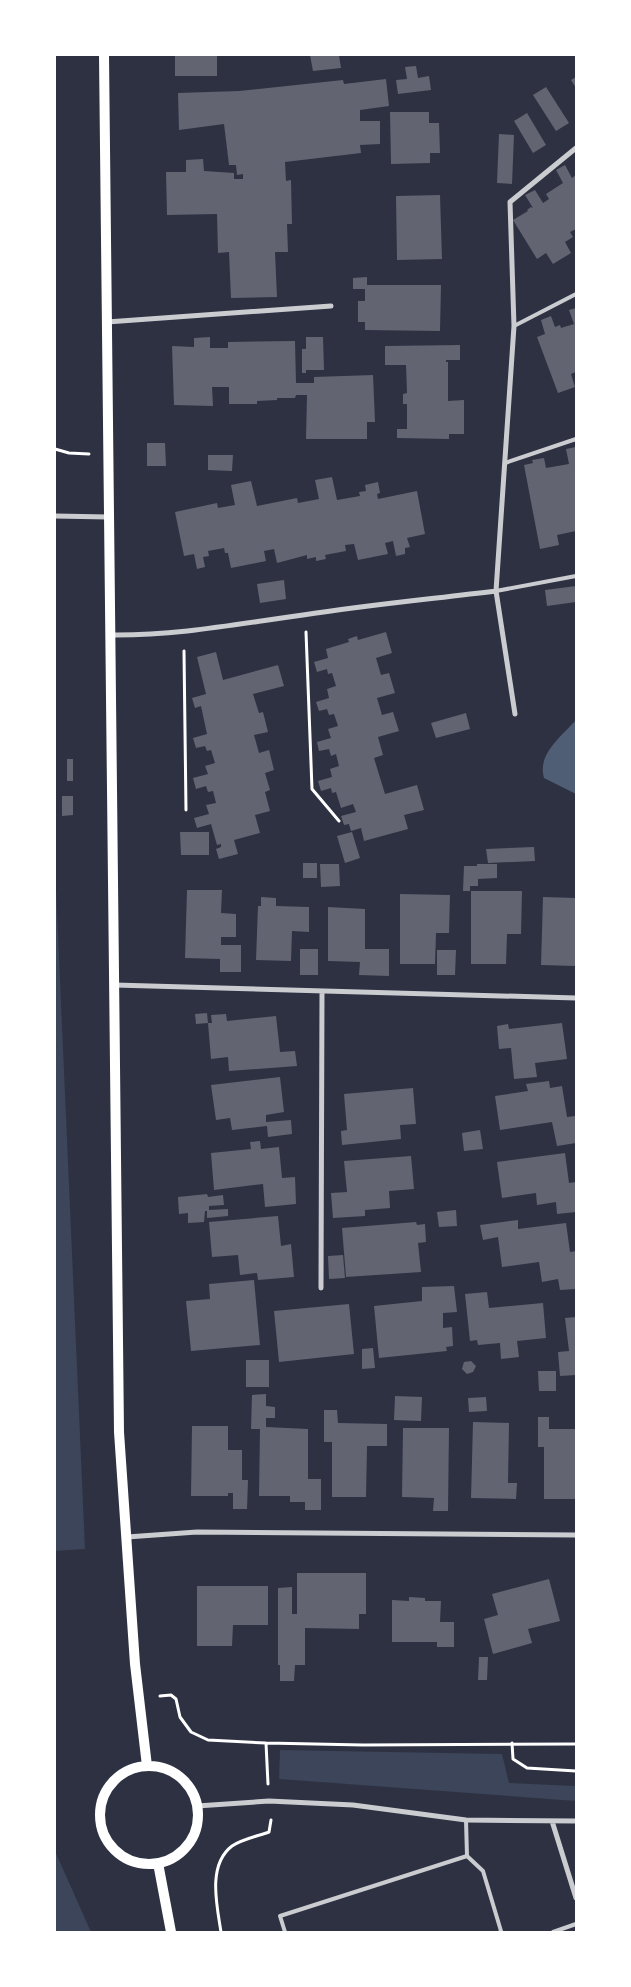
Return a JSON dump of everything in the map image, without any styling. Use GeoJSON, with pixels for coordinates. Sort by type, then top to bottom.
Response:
{"type":"FeatureCollection","features":[{"type":"Feature","properties":{"kind":"main road"},"geometry":{"type":"LineString","coordinates":[[104,55],[119,1432],[138,1697],[147,1766]]}},
{"type":"Feature","properties":{"kind":"main road"},"geometry":{"type":"LineString","coordinates":[[147,1766],[160,1767],[174,1772],[185,1781],[193,1792],[197,1806],[198,1821],[194,1836],[185,1848],[173,1858],[158,1863],[142,1864],[127,1859],[114,1849],[105,1836],[100,1820],[101,1804],[112,1783],[131,1769],[147,1766]]}},
{"type":"Feature","properties":{"kind":"main road"},"geometry":{"type":"LineString","coordinates":[[158,1863],[170,1932]]}},
{"type":"Feature","properties":{"kind":"street"},"geometry":{"type":"LineString","coordinates":[[515,714],[496,591],[514,326],[510,202],[576,148]]}},
{"type":"Feature","properties":{"kind":"street"},"geometry":{"type":"LineString","coordinates":[[106,322],[331,306]]}},
{"type":"Feature","properties":{"kind":"street"},"geometry":{"type":"LineString","coordinates":[[55,516],[108,518]]}},
{"type":"Feature","properties":{"kind":"street"},"geometry":{"type":"LineString","coordinates":[[110,635],[149,635],[183,632],[305,614],[496,591]]}},
{"type":"Feature","properties":{"kind":"street"},"geometry":{"type":"LineString","coordinates":[[115,985],[576,998]]}},
{"type":"Feature","properties":{"kind":"street"},"geometry":{"type":"LineString","coordinates":[[321,1288],[322,991]]}},
{"type":"Feature","properties":{"kind":"street"},"geometry":{"type":"LineString","coordinates":[[126,1537],[197,1532],[576,1535]]}},
{"type":"Feature","properties":{"kind":"street"},"geometry":{"type":"LineString","coordinates":[[197,1806],[269,1801],[353,1805],[466,1820],[576,1821]]}},
{"type":"Feature","properties":{"kind":"street"},"geometry":{"type":"LineString","coordinates":[[552,1821],[576,1898]]}},
{"type":"Feature","properties":{"kind":"lane"},"geometry":{"type":"LineString","coordinates":[[514,326],[576,294]]}},
{"type":"Feature","properties":{"kind":"lane"},"geometry":{"type":"LineString","coordinates":[[505,463],[576,439]]}},
{"type":"Feature","properties":{"kind":"lane"},"geometry":{"type":"LineString","coordinates":[[496,591],[576,576]]}},
{"type":"Feature","properties":{"kind":"lane"},"geometry":{"type":"LineString","coordinates":[[466,1820],[467,1856],[483,1871],[501,1932]]}},
{"type":"Feature","properties":{"kind":"lane"},"geometry":{"type":"LineString","coordinates":[[285,1932],[280,1916],[467,1856]]}},
{"type":"Feature","properties":{"kind":"lane"},"geometry":{"type":"LineString","coordinates":[[554,1932],[576,1924]]}},
{"type":"Feature","properties":{"kind":"path"},"geometry":{"type":"LineString","coordinates":[[55,449],[69,453],[108,455]]}},
{"type":"Feature","properties":{"kind":"path"},"geometry":{"type":"LineString","coordinates":[[305,614],[312,789],[339,822]]}},
{"type":"Feature","properties":{"kind":"path"},"geometry":{"type":"LineString","coordinates":[[183,632],[186,810]]}},
{"type":"Feature","properties":{"kind":"path"},"geometry":{"type":"LineString","coordinates":[[138,1697],[171,1695],[176,1699],[180,1717],[191,1732],[208,1740],[363,1745],[576,1744]]}},
{"type":"Feature","properties":{"kind":"path"},"geometry":{"type":"LineString","coordinates":[[220,1932],[216,1880],[220,1860],[232,1846],[269,1832],[266,1743]]}},
{"type":"Feature","properties":{"kind":"path"},"geometry":{"type":"LineString","coordinates":[[512,1743],[512,1759],[527,1768],[576,1771]]}},
{"type":"Feature","properties":{"kind":"shaded area"},"geometry":{"type":"Polygon","coordinates":[[[576,720],[576,794],[544,778],[543,769],[544,761],[552,746],[576,720]]]}},
{"type":"Feature","properties":{"kind":"shaded area"},"geometry":{"type":"Polygon","coordinates":[[[55,866],[85,1549],[55,1551],[55,866]]]}},
{"type":"Feature","properties":{"kind":"shaded area"},"geometry":{"type":"Polygon","coordinates":[[[280,1750],[502,1754],[509,1783],[576,1786],[576,1801],[279,1779],[280,1750]]]}},
{"type":"Feature","properties":{"kind":"shaded area"},"geometry":{"type":"Polygon","coordinates":[[[55,1851],[91,1932],[55,1932],[55,1851]]]}},
{"type":"Feature","properties":{"kind":"building"},"geometry":{"type":"Polygon","coordinates":[[[175,55],[217,55],[217,76],[175,76],[175,55]]]}},
{"type":"Feature","properties":{"kind":"building"},"geometry":{"type":"Polygon","coordinates":[[[310,55],[339,55],[341,68],[313,71],[310,55]]]}},
{"type":"Feature","properties":{"kind":"building"},"geometry":{"type":"Polygon","coordinates":[[[416,66],[418,78],[429,76],[431,90],[398,94],[396,80],[407,79],[405,67],[416,66]]]}},
{"type":"Feature","properties":{"kind":"building"},"geometry":{"type":"Polygon","coordinates":[[[576,77],[576,88],[571,80],[576,77]]]}},
{"type":"Feature","properties":{"kind":"building"},"geometry":{"type":"Polygon","coordinates":[[[386,79],[389,106],[360,110],[360,121],[380,121],[380,144],[360,145],[361,153],[285,162],[286,181],[291,180],[292,224],[287,224],[288,252],[275,252],[277,297],[231,298],[229,252],[218,253],[217,214],[167,215],[166,172],[186,172],[186,160],[203,159],[204,171],[234,173],[234,179],[243,179],[243,174],[237,175],[236,165],[229,165],[224,124],[179,130],[178,93],[239,91],[343,80],[344,84],[386,79]]]}},
{"type":"Feature","properties":{"kind":"building"},"geometry":{"type":"Polygon","coordinates":[[[546,87],[569,123],[556,131],[533,95],[546,87]]]}},
{"type":"Feature","properties":{"kind":"building"},"geometry":{"type":"Polygon","coordinates":[[[390,112],[429,112],[429,123],[439,123],[440,153],[430,153],[430,163],[391,164],[390,112]]]}},
{"type":"Feature","properties":{"kind":"building"},"geometry":{"type":"Polygon","coordinates":[[[527,113],[546,145],[533,153],[514,121],[527,113]]]}},
{"type":"Feature","properties":{"kind":"building"},"geometry":{"type":"Polygon","coordinates":[[[499,134],[514,135],[512,184],[497,183],[499,134]]]}},
{"type":"Feature","properties":{"kind":"building"},"geometry":{"type":"Polygon","coordinates":[[[565,165],[572,178],[576,175],[576,229],[570,232],[573,237],[565,242],[571,253],[553,264],[546,253],[537,259],[513,220],[531,207],[533,208],[525,195],[535,190],[543,203],[549,199],[546,194],[563,183],[556,170],[565,165]]]}},
{"type":"Feature","properties":{"kind":"building"},"geometry":{"type":"Polygon","coordinates":[[[440,195],[442,259],[397,260],[396,196],[440,195]]]}},
{"type":"Feature","properties":{"kind":"building"},"geometry":{"type":"Polygon","coordinates":[[[367,277],[367,285],[441,285],[440,331],[365,330],[365,322],[358,322],[358,301],[365,301],[365,289],[353,289],[353,278],[367,277]]]}},
{"type":"Feature","properties":{"kind":"building"},"geometry":{"type":"Polygon","coordinates":[[[576,308],[576,372],[571,374],[575,387],[558,393],[537,337],[545,334],[541,320],[551,316],[555,327],[560,325],[561,328],[574,324],[569,310],[576,308]]]}},
{"type":"Feature","properties":{"kind":"building"},"geometry":{"type":"Polygon","coordinates":[[[210,337],[210,348],[228,348],[228,342],[295,341],[296,383],[314,383],[314,377],[373,375],[375,422],[367,422],[367,439],[306,439],[307,395],[296,395],[295,398],[257,401],[257,404],[229,404],[229,387],[212,387],[213,406],[174,405],[172,346],[194,347],[194,338],[210,337]]]}},
{"type":"Feature","properties":{"kind":"building"},"geometry":{"type":"Polygon","coordinates":[[[306,337],[323,337],[324,370],[306,370],[306,373],[302,373],[302,349],[306,349],[306,337]]]}},
{"type":"Feature","properties":{"kind":"building"},"geometry":{"type":"Polygon","coordinates":[[[460,345],[460,360],[446,360],[446,362],[448,362],[448,401],[464,400],[464,434],[449,434],[449,439],[397,438],[397,429],[407,429],[407,404],[403,404],[403,394],[407,393],[406,365],[385,365],[385,346],[460,345]]]}},
{"type":"Feature","properties":{"kind":"building"},"geometry":{"type":"Polygon","coordinates":[[[147,443],[165,443],[166,466],[147,466],[147,443]]]}},
{"type":"Feature","properties":{"kind":"building"},"geometry":{"type":"Polygon","coordinates":[[[576,447],[576,531],[557,535],[559,545],[540,549],[524,465],[533,463],[532,460],[544,458],[546,468],[569,464],[566,449],[576,447]]]}},
{"type":"Feature","properties":{"kind":"building"},"geometry":{"type":"Polygon","coordinates":[[[208,455],[233,455],[232,471],[208,470],[208,455]]]}},
{"type":"Feature","properties":{"kind":"building"},"geometry":{"type":"Polygon","coordinates":[[[332,477],[337,500],[360,496],[359,492],[366,491],[365,485],[378,482],[380,493],[377,494],[378,499],[417,491],[425,534],[407,538],[410,547],[405,548],[405,554],[396,556],[393,541],[385,543],[388,554],[358,560],[354,544],[345,545],[346,551],[325,555],[326,559],[316,561],[316,557],[307,559],[307,555],[277,563],[274,549],[264,551],[266,561],[231,568],[228,553],[225,553],[224,548],[208,551],[209,556],[203,557],[205,567],[197,569],[194,554],[184,556],[175,512],[217,503],[218,508],[235,505],[231,485],[251,481],[257,506],[297,498],[298,503],[319,499],[315,480],[332,477]]]}},
{"type":"Feature","properties":{"kind":"building"},"geometry":{"type":"Polygon","coordinates":[[[284,580],[286,599],[260,603],[257,584],[284,580]]]}},
{"type":"Feature","properties":{"kind":"building"},"geometry":{"type":"Polygon","coordinates":[[[576,586],[576,602],[547,606],[545,590],[576,586]]]}},
{"type":"Feature","properties":{"kind":"building"},"geometry":{"type":"Polygon","coordinates":[[[386,632],[392,653],[376,658],[381,675],[389,673],[395,693],[377,698],[382,715],[393,712],[399,731],[378,737],[383,755],[374,758],[385,794],[417,785],[424,810],[404,815],[408,829],[364,841],[361,828],[351,831],[349,824],[344,825],[341,816],[356,812],[353,804],[341,808],[336,792],[332,793],[331,788],[321,791],[318,781],[332,777],[330,769],[339,766],[336,754],[331,756],[329,749],[319,751],[317,742],[331,738],[328,729],[338,726],[334,714],[329,715],[327,709],[319,711],[316,702],[329,698],[327,689],[336,686],[332,673],[328,674],[327,669],[317,672],[314,662],[328,658],[326,649],[349,642],[348,639],[357,636],[358,640],[386,632]]]}},
{"type":"Feature","properties":{"kind":"building"},"geometry":{"type":"Polygon","coordinates":[[[216,652],[223,680],[278,665],[284,686],[253,694],[259,713],[263,712],[268,732],[254,735],[259,753],[269,750],[274,770],[265,773],[270,790],[265,792],[270,811],[255,815],[260,833],[234,840],[238,854],[219,859],[216,849],[221,847],[221,844],[217,845],[211,824],[197,828],[194,818],[209,814],[206,805],[216,803],[213,791],[208,792],[206,786],[196,789],[193,778],[208,774],[205,766],[215,763],[211,750],[207,751],[205,746],[196,748],[193,738],[207,734],[201,706],[195,708],[192,698],[206,694],[197,657],[216,652]]]}},
{"type":"Feature","properties":{"kind":"building"},"geometry":{"type":"Polygon","coordinates":[[[466,713],[470,729],[436,738],[431,723],[466,713]]]}},
{"type":"Feature","properties":{"kind":"building"},"geometry":{"type":"Polygon","coordinates":[[[67,759],[73,759],[73,781],[67,781],[67,759]]]}},
{"type":"Feature","properties":{"kind":"building"},"geometry":{"type":"Polygon","coordinates":[[[62,796],[73,796],[73,815],[62,816],[62,796]]]}},
{"type":"Feature","properties":{"kind":"building"},"geometry":{"type":"Polygon","coordinates":[[[180,832],[209,832],[209,855],[181,855],[180,832]]]}},
{"type":"Feature","properties":{"kind":"building"},"geometry":{"type":"Polygon","coordinates":[[[352,832],[360,858],[345,863],[337,836],[352,832]]]}},
{"type":"Feature","properties":{"kind":"building"},"geometry":{"type":"Polygon","coordinates":[[[534,847],[535,861],[488,863],[486,849],[534,847]]]}},
{"type":"Feature","properties":{"kind":"building"},"geometry":{"type":"Polygon","coordinates":[[[303,863],[317,863],[317,878],[303,878],[303,863]]]}},
{"type":"Feature","properties":{"kind":"building"},"geometry":{"type":"Polygon","coordinates":[[[320,864],[339,864],[340,886],[321,887],[320,864]]]}},
{"type":"Feature","properties":{"kind":"building"},"geometry":{"type":"Polygon","coordinates":[[[477,864],[497,864],[497,878],[478,879],[478,886],[470,886],[470,891],[463,891],[464,866],[477,866],[477,864]]]}},
{"type":"Feature","properties":{"kind":"building"},"geometry":{"type":"Polygon","coordinates":[[[187,890],[222,890],[221,913],[236,914],[236,937],[221,937],[221,945],[241,945],[241,972],[220,972],[220,959],[185,958],[187,890]]]}},
{"type":"Feature","properties":{"kind":"building"},"geometry":{"type":"Polygon","coordinates":[[[471,891],[522,891],[521,934],[507,934],[506,964],[471,964],[471,891]]]}},
{"type":"Feature","properties":{"kind":"building"},"geometry":{"type":"Polygon","coordinates":[[[400,894],[450,895],[449,933],[436,933],[435,964],[400,964],[400,894]]]}},
{"type":"Feature","properties":{"kind":"building"},"geometry":{"type":"Polygon","coordinates":[[[261,897],[276,898],[276,906],[309,907],[309,932],[292,931],[291,961],[256,960],[258,906],[261,906],[261,897]]]}},
{"type":"Feature","properties":{"kind":"building"},"geometry":{"type":"Polygon","coordinates":[[[543,897],[576,898],[575,966],[541,965],[543,897]]]}},
{"type":"Feature","properties":{"kind":"building"},"geometry":{"type":"Polygon","coordinates":[[[328,907],[365,909],[365,949],[389,949],[389,976],[359,975],[360,962],[328,961],[328,907]]]}},
{"type":"Feature","properties":{"kind":"building"},"geometry":{"type":"Polygon","coordinates":[[[300,949],[318,949],[318,975],[300,975],[300,949]]]}},
{"type":"Feature","properties":{"kind":"building"},"geometry":{"type":"Polygon","coordinates":[[[437,950],[456,950],[455,975],[437,975],[437,950]]]}},
{"type":"Feature","properties":{"kind":"building"},"geometry":{"type":"Polygon","coordinates":[[[207,1013],[208,1023],[196,1024],[195,1014],[207,1013]]]}},
{"type":"Feature","properties":{"kind":"building"},"geometry":{"type":"Polygon","coordinates":[[[226,1014],[227,1021],[276,1016],[280,1052],[295,1051],[297,1066],[229,1071],[228,1057],[211,1059],[208,1023],[212,1023],[211,1015],[226,1014]]]}},
{"type":"Feature","properties":{"kind":"building"},"geometry":{"type":"Polygon","coordinates":[[[562,1023],[567,1059],[535,1063],[537,1077],[514,1079],[511,1048],[499,1049],[497,1026],[508,1024],[509,1029],[562,1023]]]}},
{"type":"Feature","properties":{"kind":"building"},"geometry":{"type":"Polygon","coordinates":[[[280,1077],[284,1112],[266,1115],[266,1122],[291,1120],[292,1134],[268,1137],[267,1126],[232,1130],[230,1118],[216,1120],[211,1085],[280,1077]]]}},
{"type":"Feature","properties":{"kind":"building"},"geometry":{"type":"Polygon","coordinates":[[[549,1081],[550,1088],[562,1086],[567,1117],[575,1116],[576,1143],[557,1146],[552,1122],[500,1130],[495,1096],[528,1091],[526,1084],[549,1081]]]}},
{"type":"Feature","properties":{"kind":"building"},"geometry":{"type":"Polygon","coordinates":[[[413,1088],[416,1124],[400,1125],[401,1139],[342,1145],[341,1131],[347,1130],[344,1094],[413,1088]]]}},
{"type":"Feature","properties":{"kind":"building"},"geometry":{"type":"Polygon","coordinates":[[[480,1130],[483,1149],[464,1151],[462,1133],[480,1130]]]}},
{"type":"Feature","properties":{"kind":"building"},"geometry":{"type":"Polygon","coordinates":[[[260,1141],[261,1149],[279,1147],[282,1178],[295,1177],[296,1204],[265,1207],[263,1184],[214,1190],[211,1153],[251,1149],[250,1142],[260,1141]]]}},
{"type":"Feature","properties":{"kind":"building"},"geometry":{"type":"Polygon","coordinates":[[[565,1153],[569,1183],[576,1182],[576,1212],[557,1214],[556,1202],[537,1205],[536,1193],[502,1198],[497,1162],[565,1153]]]}},
{"type":"Feature","properties":{"kind":"building"},"geometry":{"type":"Polygon","coordinates":[[[411,1156],[414,1189],[389,1191],[390,1208],[365,1210],[365,1216],[333,1218],[331,1193],[347,1192],[344,1161],[411,1156]]]}},
{"type":"Feature","properties":{"kind":"building"},"geometry":{"type":"Polygon","coordinates":[[[207,1194],[208,1197],[223,1195],[224,1205],[209,1206],[209,1210],[228,1209],[228,1216],[207,1218],[207,1211],[205,1211],[204,1222],[188,1223],[188,1213],[179,1214],[178,1197],[207,1194]]]}},
{"type":"Feature","properties":{"kind":"building"},"geometry":{"type":"Polygon","coordinates":[[[456,1210],[457,1226],[439,1227],[437,1212],[456,1210]]]}},
{"type":"Feature","properties":{"kind":"building"},"geometry":{"type":"Polygon","coordinates":[[[278,1216],[281,1246],[291,1244],[294,1277],[258,1280],[257,1273],[240,1275],[238,1255],[212,1257],[209,1222],[278,1216]]]}},
{"type":"Feature","properties":{"kind":"building"},"geometry":{"type":"Polygon","coordinates":[[[518,1220],[518,1229],[566,1223],[570,1252],[576,1251],[576,1289],[560,1290],[558,1279],[542,1282],[539,1262],[502,1267],[498,1237],[483,1240],[480,1225],[518,1220]]]}},
{"type":"Feature","properties":{"kind":"building"},"geometry":{"type":"Polygon","coordinates":[[[416,1222],[417,1225],[425,1224],[426,1242],[418,1243],[421,1272],[346,1277],[342,1228],[416,1222]]]}},
{"type":"Feature","properties":{"kind":"building"},"geometry":{"type":"Polygon","coordinates":[[[343,1255],[345,1278],[329,1279],[328,1256],[343,1255]]]}},
{"type":"Feature","properties":{"kind":"building"},"geometry":{"type":"Polygon","coordinates":[[[254,1280],[260,1345],[191,1351],[186,1301],[210,1299],[209,1284],[254,1280]]]}},
{"type":"Feature","properties":{"kind":"building"},"geometry":{"type":"Polygon","coordinates":[[[454,1286],[457,1312],[443,1313],[443,1328],[452,1327],[453,1346],[446,1347],[447,1351],[379,1358],[374,1306],[422,1301],[422,1287],[454,1286]]]}},
{"type":"Feature","properties":{"kind":"building"},"geometry":{"type":"Polygon","coordinates":[[[487,1292],[489,1308],[543,1303],[546,1338],[517,1341],[519,1357],[501,1359],[500,1343],[478,1345],[477,1340],[470,1341],[465,1294],[487,1292]]]}},
{"type":"Feature","properties":{"kind":"building"},"geometry":{"type":"Polygon","coordinates":[[[349,1304],[354,1354],[279,1362],[274,1311],[349,1304]]]}},
{"type":"Feature","properties":{"kind":"building"},"geometry":{"type":"Polygon","coordinates":[[[576,1317],[576,1375],[560,1376],[558,1352],[569,1351],[565,1318],[576,1317]]]}},
{"type":"Feature","properties":{"kind":"building"},"geometry":{"type":"Polygon","coordinates":[[[373,1348],[375,1368],[362,1369],[362,1349],[373,1348]]]}},
{"type":"Feature","properties":{"kind":"building"},"geometry":{"type":"Polygon","coordinates":[[[246,1360],[269,1360],[269,1387],[246,1387],[246,1360]]]}},
{"type":"Feature","properties":{"kind":"building"},"geometry":{"type":"Polygon","coordinates":[[[471,1361],[476,1366],[473,1372],[467,1374],[462,1369],[464,1362],[471,1361]]]}},
{"type":"Feature","properties":{"kind":"building"},"geometry":{"type":"Polygon","coordinates":[[[538,1371],[556,1371],[556,1391],[539,1391],[538,1371]]]}},
{"type":"Feature","properties":{"kind":"building"},"geometry":{"type":"Polygon","coordinates":[[[266,1394],[266,1406],[275,1407],[275,1418],[266,1418],[266,1427],[308,1429],[308,1479],[321,1479],[321,1510],[305,1510],[305,1502],[290,1502],[290,1496],[259,1496],[260,1429],[251,1429],[252,1395],[266,1394]]]}},
{"type":"Feature","properties":{"kind":"building"},"geometry":{"type":"Polygon","coordinates":[[[395,1396],[422,1397],[421,1421],[394,1420],[395,1396]]]}},
{"type":"Feature","properties":{"kind":"building"},"geometry":{"type":"Polygon","coordinates":[[[486,1397],[487,1411],[469,1412],[468,1398],[486,1397]]]}},
{"type":"Feature","properties":{"kind":"building"},"geometry":{"type":"Polygon","coordinates":[[[324,1410],[337,1410],[338,1423],[387,1424],[387,1446],[367,1446],[366,1497],[332,1497],[332,1442],[324,1442],[324,1410]]]}},
{"type":"Feature","properties":{"kind":"building"},"geometry":{"type":"Polygon","coordinates":[[[538,1417],[549,1417],[549,1429],[576,1429],[576,1499],[544,1499],[544,1447],[538,1447],[538,1417]]]}},
{"type":"Feature","properties":{"kind":"building"},"geometry":{"type":"Polygon","coordinates":[[[473,1422],[509,1423],[508,1483],[517,1483],[516,1499],[471,1498],[473,1422]]]}},
{"type":"Feature","properties":{"kind":"building"},"geometry":{"type":"Polygon","coordinates":[[[192,1426],[228,1426],[228,1450],[242,1450],[242,1480],[248,1480],[247,1509],[233,1509],[233,1493],[228,1493],[228,1496],[191,1496],[192,1426]]]}},
{"type":"Feature","properties":{"kind":"building"},"geometry":{"type":"Polygon","coordinates":[[[403,1428],[449,1428],[448,1511],[433,1511],[434,1498],[402,1497],[403,1428]]]}},
{"type":"Feature","properties":{"kind":"building"},"geometry":{"type":"Polygon","coordinates":[[[297,1573],[366,1573],[366,1614],[359,1614],[359,1629],[305,1628],[305,1665],[295,1665],[294,1681],[280,1681],[280,1665],[278,1665],[278,1588],[292,1587],[292,1614],[297,1614],[297,1573]]]}},
{"type":"Feature","properties":{"kind":"building"},"geometry":{"type":"Polygon","coordinates":[[[549,1579],[560,1621],[528,1629],[532,1643],[493,1654],[484,1619],[498,1615],[492,1594],[549,1579]]]}},
{"type":"Feature","properties":{"kind":"building"},"geometry":{"type":"Polygon","coordinates":[[[197,1586],[268,1586],[268,1625],[233,1625],[232,1646],[197,1646],[197,1586]]]}},
{"type":"Feature","properties":{"kind":"building"},"geometry":{"type":"Polygon","coordinates":[[[409,1597],[425,1598],[425,1601],[441,1601],[440,1622],[454,1622],[454,1647],[437,1647],[437,1642],[392,1642],[392,1600],[409,1601],[409,1597]]]}},
{"type":"Feature","properties":{"kind":"building"},"geometry":{"type":"Polygon","coordinates":[[[479,1657],[488,1657],[487,1680],[478,1680],[479,1657]]]}}]}
